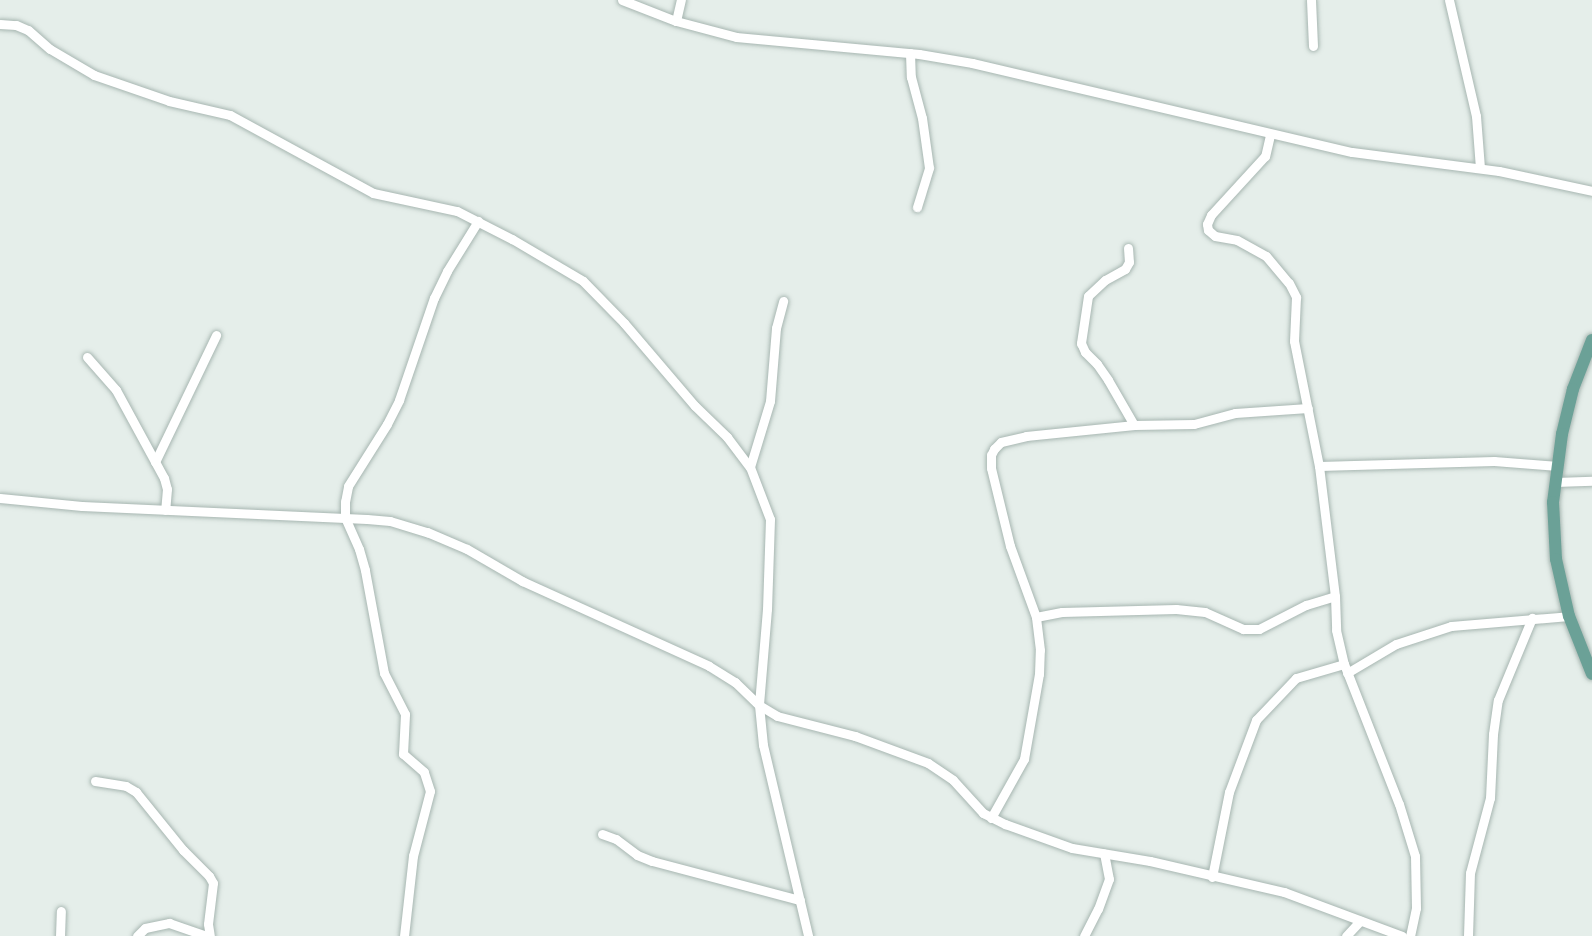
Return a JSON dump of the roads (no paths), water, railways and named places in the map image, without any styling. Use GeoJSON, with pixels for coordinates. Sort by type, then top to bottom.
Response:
{"type":"FeatureCollection","features":[{"type":"Feature","properties":{"kind":"main road"},"geometry":{"type":"LineString","coordinates":[[1592,340],[1573,389],[1553,502],[1556,559],[1569,616],[1587,652],[1592,674]]}},
{"type":"Feature","properties":{"kind":"street"},"geometry":{"type":"LineString","coordinates":[[622,0],[676,21],[711,31],[768,42],[910,53],[972,63],[1094,90],[1270,135],[1352,152],[1480,168],[1592,190]]}},
{"type":"Feature","properties":{"kind":"street"},"geometry":{"type":"LineString","coordinates":[[676,21],[681,0]]}},
{"type":"Feature","properties":{"kind":"street"},"geometry":{"type":"LineString","coordinates":[[1311,0],[1313,46]]}},
{"type":"Feature","properties":{"kind":"street"},"geometry":{"type":"LineString","coordinates":[[1449,0],[1476,116],[1480,168]]}},
{"type":"Feature","properties":{"kind":"street"},"geometry":{"type":"LineString","coordinates":[[0,24],[16,25],[28,30],[50,49],[94,75],[169,101],[230,114],[373,193],[457,211],[478,221],[583,282],[624,322],[695,406],[726,437],[750,467],[770,519],[767,609],[759,705],[763,745],[808,936]]}},
{"type":"Feature","properties":{"kind":"street"},"geometry":{"type":"LineString","coordinates":[[910,53],[911,77],[922,118],[929,168],[917,207]]}},
{"type":"Feature","properties":{"kind":"street"},"geometry":{"type":"LineString","coordinates":[[1270,135],[1265,156],[1211,215],[1207,224],[1208,230],[1215,236],[1253,246],[1266,256],[1289,283],[1296,297],[1294,341],[1318,466],[1335,596],[1336,630],[1346,669],[1399,804],[1415,856],[1416,908],[1410,936]]}},
{"type":"Feature","properties":{"kind":"street"},"geometry":{"type":"LineString","coordinates":[[405,936],[412,856],[430,791],[424,772],[404,754],[405,714],[384,673],[362,560],[345,518],[348,486],[387,424],[399,400],[434,298],[478,221]]}},
{"type":"Feature","properties":{"kind":"street"},"geometry":{"type":"LineString","coordinates":[[1128,248],[1129,262],[1125,269],[1105,280],[1088,296],[1081,343],[1085,352],[1108,380],[1134,425]]}},
{"type":"Feature","properties":{"kind":"street"},"geometry":{"type":"LineString","coordinates":[[750,467],[770,401],[776,328],[783,301]]}},
{"type":"Feature","properties":{"kind":"street"},"geometry":{"type":"LineString","coordinates":[[155,462],[216,335]]}},
{"type":"Feature","properties":{"kind":"street"},"geometry":{"type":"LineString","coordinates":[[87,357],[116,390],[155,462],[167,489],[165,510]]}},
{"type":"Feature","properties":{"kind":"street"},"geometry":{"type":"LineString","coordinates":[[992,818],[1024,759],[1039,674],[1040,650],[1036,617],[1002,516],[991,468],[994,448],[1001,442],[1026,436],[1134,425],[1194,424],[1246,412],[1308,408]]}},
{"type":"Feature","properties":{"kind":"street"},"geometry":{"type":"LineString","coordinates":[[1318,466],[1494,461],[1558,466]]}},
{"type":"Feature","properties":{"kind":"street"},"geometry":{"type":"LineString","coordinates":[[1556,482],[1592,481]]}},
{"type":"Feature","properties":{"kind":"street"},"geometry":{"type":"LineString","coordinates":[[0,498],[82,507],[390,521],[427,531],[467,549],[522,581],[709,666],[735,682],[759,705],[790,720],[855,736],[928,763],[953,780],[976,807],[992,818],[1043,839],[1284,892],[1402,936]]}},
{"type":"Feature","properties":{"kind":"street"},"geometry":{"type":"LineString","coordinates":[[1036,617],[1062,612],[1176,609],[1204,612],[1243,629],[1259,629],[1305,605],[1335,596]]}},
{"type":"Feature","properties":{"kind":"street"},"geometry":{"type":"LineString","coordinates":[[1212,877],[1229,792],[1256,720],[1296,678],[1346,669],[1396,644],[1451,626],[1569,616]]}},
{"type":"Feature","properties":{"kind":"street"},"geometry":{"type":"LineString","coordinates":[[1468,936],[1470,873],[1490,798],[1493,734],[1498,700],[1532,618]]}},
{"type":"Feature","properties":{"kind":"street"},"geometry":{"type":"LineString","coordinates":[[95,781],[126,786],[136,792],[213,883],[208,936],[169,922],[146,928],[137,936]]}},
{"type":"Feature","properties":{"kind":"street"},"geometry":{"type":"LineString","coordinates":[[602,834],[616,839],[637,855],[652,861],[800,900]]}},
{"type":"Feature","properties":{"kind":"street"},"geometry":{"type":"LineString","coordinates":[[1084,936],[1098,909],[1109,879],[1104,853]]}},
{"type":"Feature","properties":{"kind":"street"},"geometry":{"type":"LineString","coordinates":[[60,936],[61,910]]}},
{"type":"Feature","properties":{"kind":"street"},"geometry":{"type":"LineString","coordinates":[[1346,936],[1360,921]]}}]}
